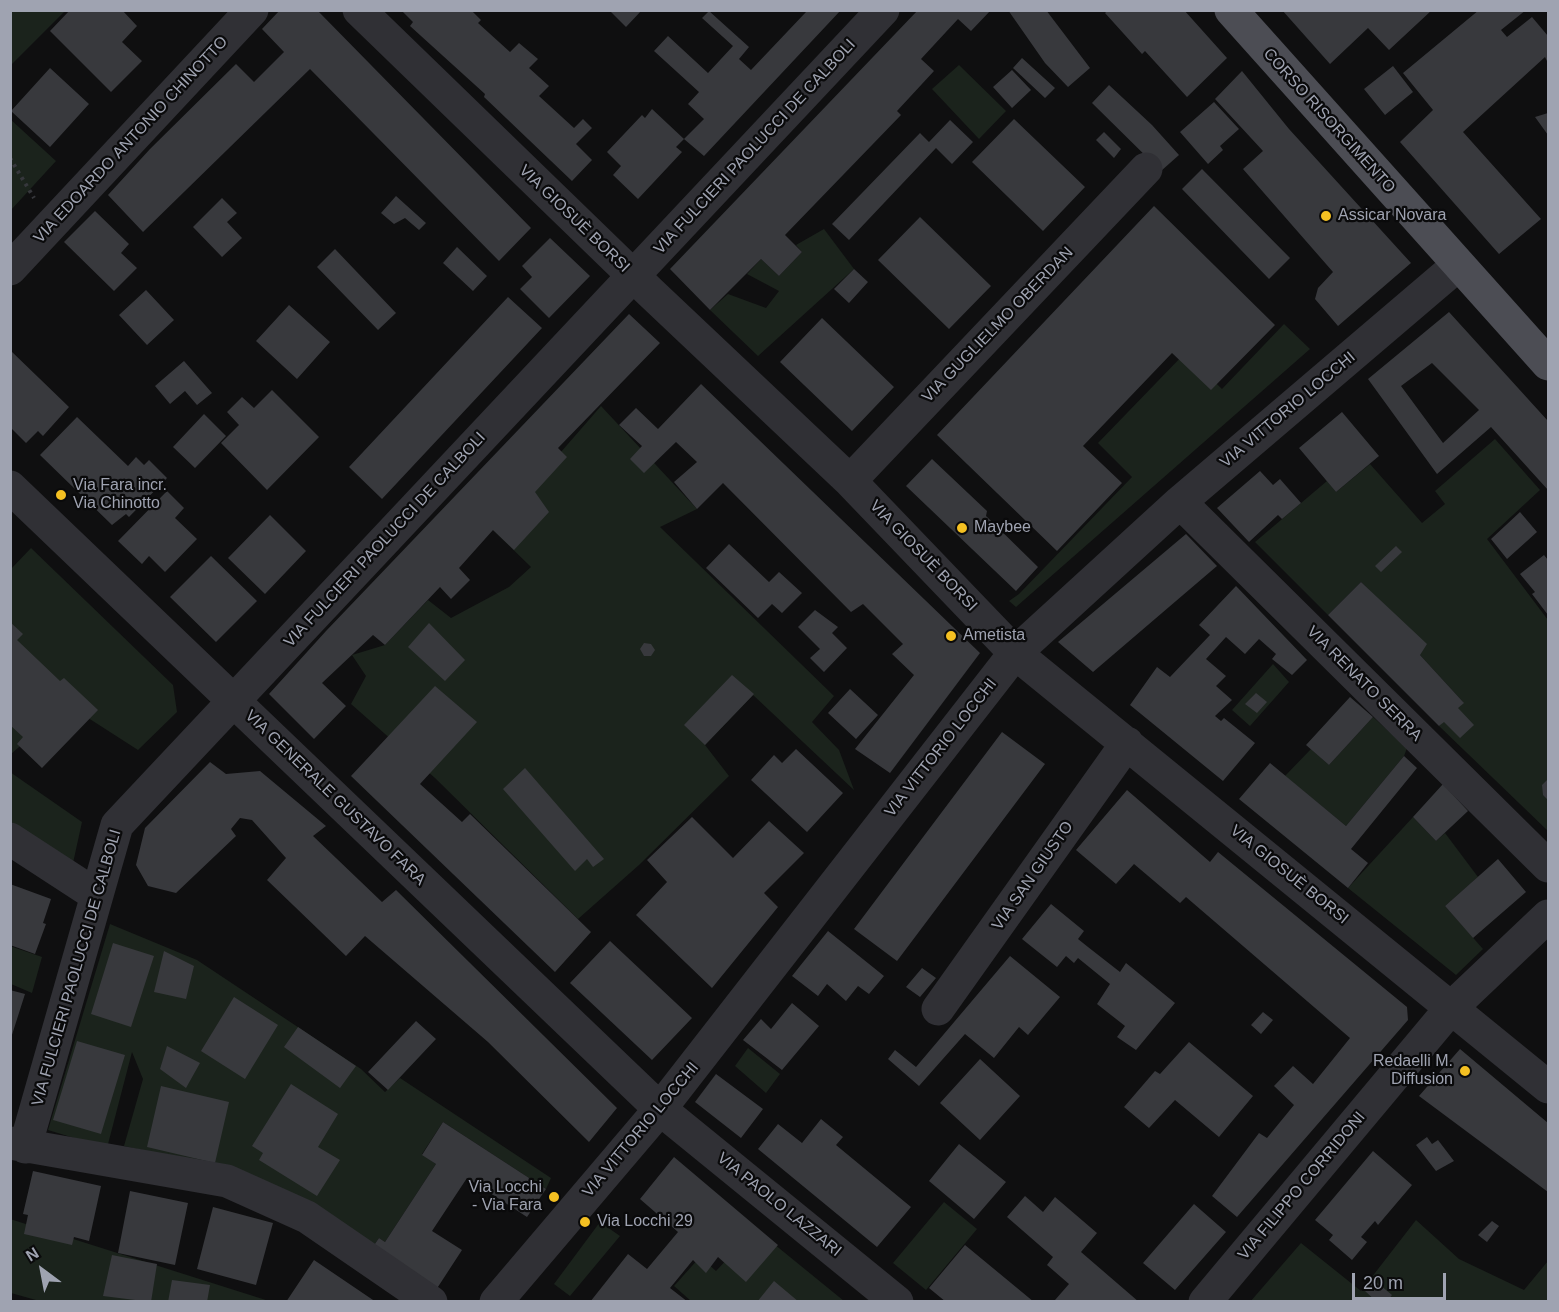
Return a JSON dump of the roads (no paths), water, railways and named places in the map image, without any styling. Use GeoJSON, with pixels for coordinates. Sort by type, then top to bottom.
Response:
{"type":"FeatureCollection","features":[{"type":"Feature","properties":{"kind":"main road","name":"CORSO RISORGIMENTO"},"geometry":{"type":"LineString","coordinates":[[1231,10],[1548,364]]}},
{"type":"Feature","properties":{"kind":"street","name":"VIA EDOARDO ANTONIO CHINOTTO"},"geometry":{"type":"LineString","coordinates":[[10,269],[252,10]]}},
{"type":"Feature","properties":{"kind":"street","name":"VIA GIOSUÈ BORSI"},"geometry":{"type":"LineString","coordinates":[[359,10],[633,276],[850,481],[1016,653],[1548,1087]]}},
{"type":"Feature","properties":{"kind":"street","name":"VIA FULCIERI PAOLUCCI DE CALBOLI"},"geometry":{"type":"LineString","coordinates":[[18,1145],[117,825],[883,10]]}},
{"type":"Feature","properties":{"kind":"street","name":"VIA GUGLIELMO OBERDAN"},"geometry":{"type":"LineString","coordinates":[[850,481],[1146,169]]}},
{"type":"Feature","properties":{"kind":"street","name":"VIA VITTORIO LOCCHI"},"geometry":{"type":"LineString","coordinates":[[496,1302],[660,1109],[1016,653],[1180,502],[1458,265]]}},
{"type":"Feature","properties":{"kind":"street","name":"VIA GENERALE GUSTAVO FARA"},"geometry":{"type":"LineString","coordinates":[[10,487],[660,1109]]}},
{"type":"Feature","properties":{"kind":"street","name":"VIA RENATO SERRA"},"geometry":{"type":"LineString","coordinates":[[1180,502],[1548,866]]}},
{"type":"Feature","properties":{"kind":"street","name":"VIA SAN GIUSTO"},"geometry":{"type":"LineString","coordinates":[[938,1009],[1127,743]]}},
{"type":"Feature","properties":{"kind":"street"},"geometry":{"type":"LineString","coordinates":[[10,839],[96,895]]}},
{"type":"Feature","properties":{"kind":"street","name":"VIA FILIPPO CORRIDONI"},"geometry":{"type":"LineString","coordinates":[[1205,1302],[1451,1008],[1548,916]]}},
{"type":"Feature","properties":{"kind":"street","name":"VIA PAOLO LAZZARI"},"geometry":{"type":"LineString","coordinates":[[660,1109],[897,1302]]}},
{"type":"Feature","properties":{"kind":"street"},"geometry":{"type":"LineString","coordinates":[[18,1145],[228,1181],[307,1217],[431,1302]]}},
{"type":"Feature","properties":{"kind":"place","name":"Assicar Novara"},"geometry":{"type":"Point","coordinates":[1326,216]}},
{"type":"Feature","properties":{"kind":"place","name":"Via Fara incr. Via Chinotto"},"geometry":{"type":"Point","coordinates":[61,495]}},
{"type":"Feature","properties":{"kind":"place","name":"Maybee"},"geometry":{"type":"Point","coordinates":[962,528]}},
{"type":"Feature","properties":{"kind":"place","name":"Ametista"},"geometry":{"type":"Point","coordinates":[951,636]}},
{"type":"Feature","properties":{"kind":"place","name":"Redaelli M. Diffusion"},"geometry":{"type":"Point","coordinates":[1465,1071]}},
{"type":"Feature","properties":{"kind":"place","name":"Via Locchi - Via Fara"},"geometry":{"type":"Point","coordinates":[554,1197]}},
{"type":"Feature","properties":{"kind":"place","name":"Via Locchi 29"},"geometry":{"type":"Point","coordinates":[585,1222]}}]}
